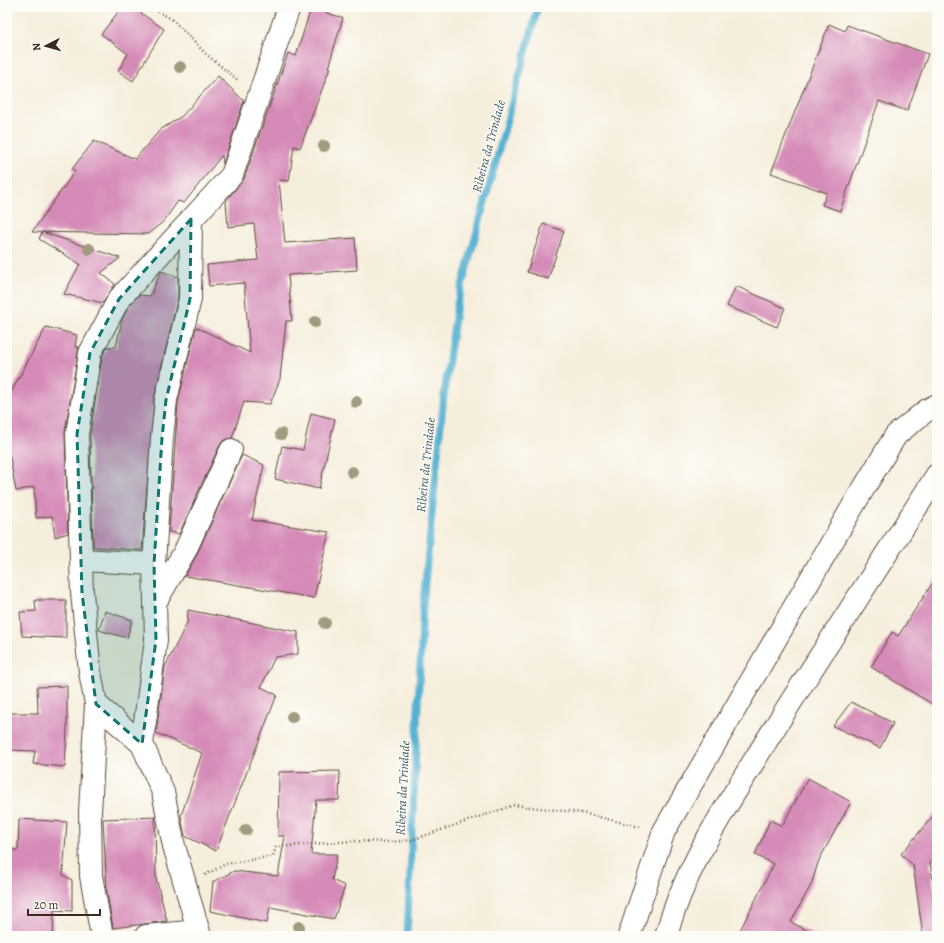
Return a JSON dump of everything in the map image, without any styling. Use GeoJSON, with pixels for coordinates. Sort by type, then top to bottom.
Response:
{"type":"FeatureCollection","features":[{"type":"Feature","properties":{"kind":"street"},"geometry":{"type":"LineString","coordinates":[[102,936],[91,868],[90,812],[96,704],[90,672],[82,593],[77,434],[90,353],[119,299],[232,175],[289,7]]}},
{"type":"Feature","properties":{"kind":"street"},"geometry":{"type":"LineString","coordinates":[[142,744],[156,640],[154,564],[166,400],[190,299],[191,219]]}},
{"type":"Feature","properties":{"kind":"street"},"geometry":{"type":"LineString","coordinates":[[629,936],[664,831],[853,506],[896,435],[934,411]]}},
{"type":"Feature","properties":{"kind":"street"},"geometry":{"type":"LineString","coordinates":[[155,603],[186,551],[231,450]]}},
{"type":"Feature","properties":{"kind":"street"},"geometry":{"type":"LineString","coordinates":[[666,936],[672,914],[701,849],[770,735],[937,475]]}},
{"type":"Feature","properties":{"kind":"street"},"geometry":{"type":"LineString","coordinates":[[81,560],[154,564]]}},
{"type":"Feature","properties":{"kind":"street"},"geometry":{"type":"LineString","coordinates":[[96,704],[142,744],[163,792],[174,846],[199,933],[146,936]]}},
{"type":"Feature","properties":{"kind":"path"},"geometry":{"type":"LineString","coordinates":[[151,7],[173,20],[206,54],[258,98]]}},
{"type":"Feature","properties":{"kind":"path"},"geometry":{"type":"LineString","coordinates":[[186,886],[226,864],[273,856],[276,847],[352,841],[390,842],[412,840],[514,805],[582,813],[664,831]]}},
{"type":"Feature","properties":{"kind":"highlighted area"},"geometry":{"type":"Polygon","coordinates":[[[191,219],[190,299],[166,400],[162,438],[154,564],[156,640],[142,744],[96,704],[82,593],[77,434],[90,353],[119,299],[191,219]]]}},
{"type":"Feature","properties":{"kind":"building"},"geometry":{"type":"Polygon","coordinates":[[[122,7],[132,7],[164,29],[133,81],[118,71],[128,54],[101,34],[122,7]]]}},
{"type":"Feature","properties":{"kind":"building"},"geometry":{"type":"Polygon","coordinates":[[[311,8],[343,18],[328,68],[330,68],[300,148],[294,146],[289,181],[279,180],[285,243],[355,238],[357,270],[288,275],[292,321],[286,321],[280,379],[270,404],[244,402],[232,438],[224,440],[220,445],[179,534],[169,532],[178,402],[196,327],[250,353],[244,283],[209,286],[207,265],[258,260],[254,224],[228,227],[226,201],[244,179],[288,53],[296,56],[311,8]]]}},
{"type":"Feature","properties":{"kind":"building"},"geometry":{"type":"Polygon","coordinates":[[[829,24],[845,31],[847,25],[928,54],[907,111],[879,101],[840,211],[822,205],[827,193],[771,173],[829,24]]]}},
{"type":"Feature","properties":{"kind":"building"},"geometry":{"type":"Polygon","coordinates":[[[218,76],[244,101],[223,164],[222,155],[184,203],[178,201],[164,221],[148,234],[32,232],[75,171],[72,169],[94,141],[135,159],[160,130],[182,116],[218,76]]]}},
{"type":"Feature","properties":{"kind":"building"},"geometry":{"type":"Polygon","coordinates":[[[543,224],[564,231],[548,279],[527,272],[543,224]]]}},
{"type":"Feature","properties":{"kind":"building"},"geometry":{"type":"Polygon","coordinates":[[[42,232],[120,258],[101,273],[115,284],[103,303],[64,294],[80,264],[39,239],[42,232]]]}},
{"type":"Feature","properties":{"kind":"building"},"geometry":{"type":"Polygon","coordinates":[[[161,271],[178,277],[178,297],[154,399],[142,550],[93,547],[90,435],[102,357],[107,347],[116,347],[122,320],[129,306],[139,295],[150,296],[161,271]]]}},
{"type":"Feature","properties":{"kind":"building"},"geometry":{"type":"Polygon","coordinates":[[[736,286],[785,308],[777,327],[727,306],[736,286]]]}},
{"type":"Feature","properties":{"kind":"building"},"geometry":{"type":"Polygon","coordinates":[[[46,327],[77,335],[75,347],[79,347],[65,432],[68,533],[55,537],[52,516],[36,518],[34,487],[16,491],[7,442],[7,400],[46,327]]]}},
{"type":"Feature","properties":{"kind":"building"},"geometry":{"type":"Polygon","coordinates":[[[311,413],[335,419],[319,489],[275,479],[282,446],[303,450],[311,413]]]}},
{"type":"Feature","properties":{"kind":"building"},"geometry":{"type":"Polygon","coordinates":[[[242,455],[264,465],[252,520],[329,532],[314,598],[185,576],[196,556],[242,455]]]}},
{"type":"Feature","properties":{"kind":"building"},"geometry":{"type":"Polygon","coordinates":[[[937,576],[937,707],[871,667],[892,632],[898,636],[937,576]]]}},
{"type":"Feature","properties":{"kind":"building"},"geometry":{"type":"Polygon","coordinates":[[[35,600],[66,600],[66,638],[22,636],[20,612],[36,611],[35,600]]]}},
{"type":"Feature","properties":{"kind":"building"},"geometry":{"type":"Polygon","coordinates":[[[188,610],[298,632],[298,654],[275,657],[261,687],[277,695],[216,851],[185,836],[181,816],[202,753],[156,733],[165,667],[187,623],[188,610]]]}},
{"type":"Feature","properties":{"kind":"building"},"geometry":{"type":"Polygon","coordinates":[[[105,611],[132,620],[127,638],[99,630],[105,611]]]}},
{"type":"Feature","properties":{"kind":"building"},"geometry":{"type":"Polygon","coordinates":[[[67,686],[65,767],[33,764],[35,751],[7,750],[7,713],[38,713],[37,687],[67,686]]]}},
{"type":"Feature","properties":{"kind":"building"},"geometry":{"type":"Polygon","coordinates":[[[851,702],[893,723],[880,748],[833,726],[851,702]]]}},
{"type":"Feature","properties":{"kind":"building"},"geometry":{"type":"Polygon","coordinates":[[[340,771],[339,800],[316,800],[311,854],[337,854],[332,880],[345,886],[334,919],[270,907],[267,923],[210,911],[213,882],[234,871],[278,876],[285,836],[278,836],[279,772],[340,771]]]}},
{"type":"Feature","properties":{"kind":"building"},"geometry":{"type":"Polygon","coordinates":[[[808,778],[851,802],[819,860],[811,885],[791,922],[817,936],[737,936],[774,864],[755,855],[770,820],[782,826],[808,778]]]}},
{"type":"Feature","properties":{"kind":"building"},"geometry":{"type":"Polygon","coordinates":[[[937,811],[937,856],[930,863],[937,904],[937,936],[923,936],[913,865],[901,854],[937,811]]]}},
{"type":"Feature","properties":{"kind":"building"},"geometry":{"type":"Polygon","coordinates":[[[155,817],[156,878],[167,921],[113,928],[107,893],[103,819],[155,817]]]}},
{"type":"Feature","properties":{"kind":"building"},"geometry":{"type":"Polygon","coordinates":[[[19,819],[67,822],[63,875],[72,880],[72,911],[54,910],[53,936],[7,936],[7,850],[18,850],[19,819]]]}},
{"type":"Feature","properties":{"kind":"waterway","name":"Ribeira da Trindade"},"geometry":{"type":"LineString","coordinates":[[407,936],[423,603],[444,395],[457,304],[538,7]]}}]}
